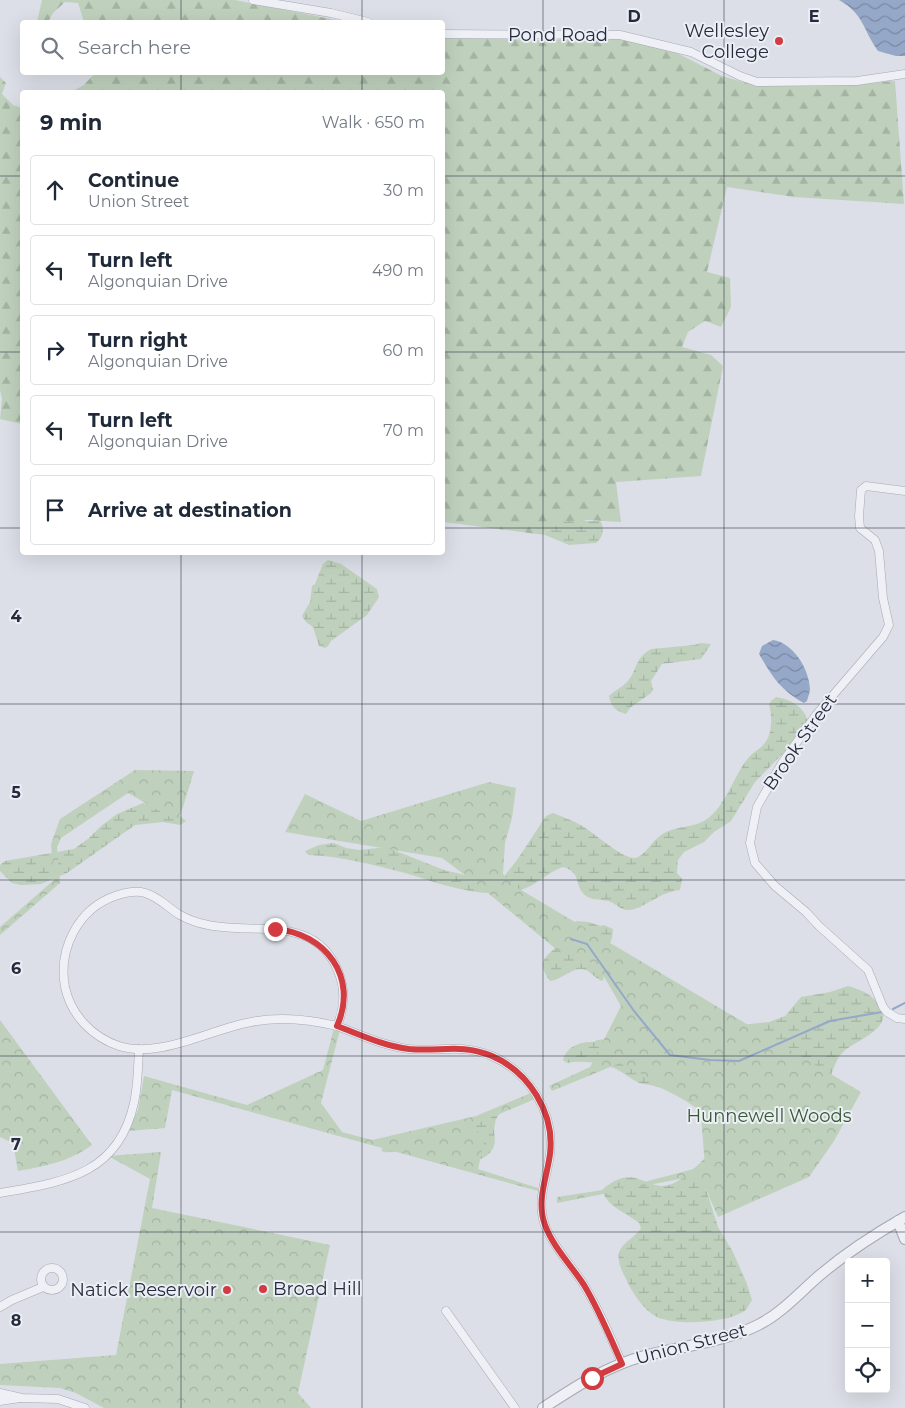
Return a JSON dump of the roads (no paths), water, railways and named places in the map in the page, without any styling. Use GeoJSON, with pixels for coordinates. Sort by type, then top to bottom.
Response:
{"type":"FeatureCollection","features":[{"type":"Feature","properties":{"kind":"street"},"geometry":{"type":"LineString","coordinates":[[253,0],[331,13],[360,20]]}},
{"type":"Feature","properties":{"kind":"street","name":"Pond Road"},"geometry":{"type":"LineString","coordinates":[[445,34],[620,35],[660,43],[691,52],[740,76],[757,82],[857,81],[905,74]]}},
{"type":"Feature","properties":{"kind":"street","name":"Brook Street"},"geometry":{"type":"LineString","coordinates":[[905,491],[866,486],[861,490],[860,528],[875,540],[879,551],[883,598],[889,625],[883,637],[816,715],[782,762],[758,807],[750,843],[755,863],[760,870],[775,886],[868,970],[887,1012],[897,1018],[905,1019]]}},
{"type":"Feature","properties":{"kind":"street"},"geometry":{"type":"LineString","coordinates":[[337,1026],[344,1005],[342,981],[336,964],[317,943],[300,934],[284,930],[219,927],[195,922],[180,915],[152,895],[130,892],[102,902],[86,914],[80,921],[68,945],[64,973],[66,991],[72,1007],[89,1028],[111,1042],[124,1047],[138,1049],[166,1046],[259,1020],[297,1019],[337,1026],[400,1048],[419,1050],[458,1048],[476,1051],[493,1056],[516,1071],[530,1085],[544,1110],[550,1136],[550,1154],[541,1197],[546,1227],[552,1240],[591,1297],[622,1364]]}},
{"type":"Feature","properties":{"kind":"street"},"geometry":{"type":"LineString","coordinates":[[0,1194],[39,1187],[71,1178],[95,1166],[108,1154],[125,1129],[132,1111],[136,1093],[138,1049]]}},
{"type":"Feature","properties":{"kind":"street"},"geometry":{"type":"LineString","coordinates":[[901,1219],[905,1239]]}},
{"type":"Feature","properties":{"kind":"street","name":"Union Street"},"geometry":{"type":"LineString","coordinates":[[546,1407],[581,1383],[622,1364],[645,1356],[738,1333],[758,1325],[785,1307],[830,1267],[901,1219]]}},
{"type":"Feature","properties":{"kind":"street"},"geometry":{"type":"LineString","coordinates":[[0,1307],[43,1287]]}},
{"type":"Feature","properties":{"kind":"street"},"geometry":{"type":"LineString","coordinates":[[446,1311],[515,1408]]}},
{"type":"Feature","properties":{"kind":"street"},"geometry":{"type":"LineString","coordinates":[[0,1393],[22,1398],[58,1399],[85,1408]]}},
{"type":"Feature","properties":{"kind":"street"},"geometry":{"type":"LineString","coordinates":[[0,1401],[22,1398]]}},
{"type":"Feature","properties":{"kind":"water"},"geometry":{"type":"Polygon","coordinates":[[[839,0],[905,0],[905,56],[896,56],[878,51],[854,11],[839,0]]]}},
{"type":"Feature","properties":{"kind":"water"},"geometry":{"type":"Polygon","coordinates":[[[773,640],[780,642],[793,651],[807,673],[810,689],[807,701],[804,703],[777,682],[759,654],[762,646],[773,640]]]}},
{"type":"Feature","properties":{"kind":"waterway"},"geometry":{"type":"LineString","coordinates":[[571,939],[587,944],[634,1011],[670,1055],[710,1060],[739,1061],[830,1021],[882,1012]]}},
{"type":"Feature","properties":{"kind":"waterway"},"geometry":{"type":"LineString","coordinates":[[893,1009],[905,1003]]}},
{"type":"Feature","properties":{"kind":"place","name":"Wellesley College"},"geometry":{"type":"Point","coordinates":[779,41]}},
{"type":"Feature","properties":{"kind":"place","name":"Broad Hill"},"geometry":{"type":"Point","coordinates":[263,1289]}},
{"type":"Feature","properties":{"kind":"place","name":"Natick Reservoir"},"geometry":{"type":"Point","coordinates":[227,1290]}},
{"type":"Feature","properties":{"kind":"park label","name":"Hunnewell Woods"},"geometry":{"type":"Point","coordinates":[769,1116]}}]}
